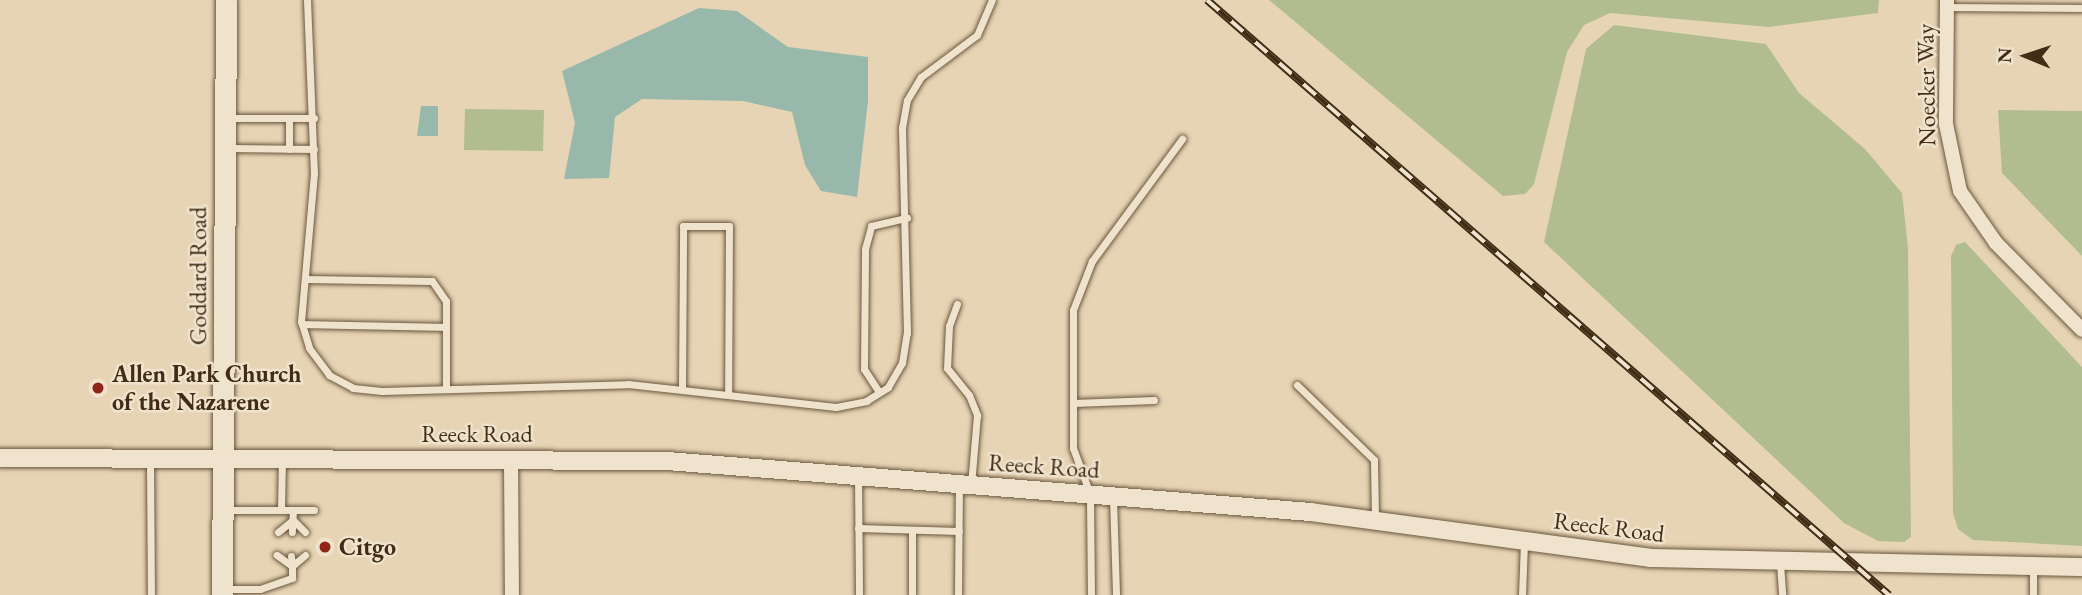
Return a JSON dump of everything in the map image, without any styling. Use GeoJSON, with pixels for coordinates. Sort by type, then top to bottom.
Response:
{"type":"FeatureCollection","features":[{"type":"Feature","properties":{"kind":"main road","name":"Goddard Road"},"geometry":{"type":"LineString","coordinates":[[222,592],[226,0]]}},
{"type":"Feature","properties":{"kind":"street","name":"Noecker Way"},"geometry":{"type":"LineString","coordinates":[[1947,4],[1946,124],[1960,191],[1996,243],[2082,330]]}},
{"type":"Feature","properties":{"kind":"street","name":"Reeck Road"},"geometry":{"type":"LineString","coordinates":[[0,458],[667,461],[1375,519],[1650,558],[2082,567]]}},
{"type":"Feature","properties":{"kind":"street"},"geometry":{"type":"LineString","coordinates":[[510,459],[512,595]]}},
{"type":"Feature","properties":{"kind":"lane"},"geometry":{"type":"LineString","coordinates":[[307,0],[314,149],[302,324],[321,367],[353,388],[564,383],[682,387],[836,407],[866,401],[879,392],[902,363],[908,218],[902,128],[907,100],[921,77],[977,35],[992,0]]}},
{"type":"Feature","properties":{"kind":"lane"},"geometry":{"type":"LineString","coordinates":[[1947,4],[2082,9]]}},
{"type":"Feature","properties":{"kind":"lane"},"geometry":{"type":"LineString","coordinates":[[225,118],[314,118]]}},
{"type":"Feature","properties":{"kind":"lane"},"geometry":{"type":"LineString","coordinates":[[289,118],[289,149]]}},
{"type":"Feature","properties":{"kind":"lane"},"geometry":{"type":"LineString","coordinates":[[1091,595],[1090,494],[1073,448],[1073,310],[1092,261],[1182,139]]}},
{"type":"Feature","properties":{"kind":"lane"},"geometry":{"type":"LineString","coordinates":[[225,148],[314,149]]}},
{"type":"Feature","properties":{"kind":"lane"},"geometry":{"type":"LineString","coordinates":[[879,392],[864,369],[865,248],[871,226],[908,218]]}},
{"type":"Feature","properties":{"kind":"lane"},"geometry":{"type":"LineString","coordinates":[[682,387],[683,226],[729,226],[728,393]]}},
{"type":"Feature","properties":{"kind":"lane"},"geometry":{"type":"LineString","coordinates":[[305,279],[432,281],[444,293],[446,387]]}},
{"type":"Feature","properties":{"kind":"lane"},"geometry":{"type":"LineString","coordinates":[[957,304],[949,326],[947,368],[969,395],[977,415],[959,531],[958,595]]}},
{"type":"Feature","properties":{"kind":"lane"},"geometry":{"type":"LineString","coordinates":[[302,324],[446,327]]}},
{"type":"Feature","properties":{"kind":"lane"},"geometry":{"type":"LineString","coordinates":[[1297,385],[1374,460],[1375,519]]}},
{"type":"Feature","properties":{"kind":"lane"},"geometry":{"type":"LineString","coordinates":[[1073,403],[1154,400]]}},
{"type":"Feature","properties":{"kind":"lane"},"geometry":{"type":"LineString","coordinates":[[150,459],[151,595]]}},
{"type":"Feature","properties":{"kind":"lane"},"geometry":{"type":"LineString","coordinates":[[281,510],[282,459]]}},
{"type":"Feature","properties":{"kind":"lane"},"geometry":{"type":"LineString","coordinates":[[858,475],[859,595]]}},
{"type":"Feature","properties":{"kind":"lane"},"geometry":{"type":"LineString","coordinates":[[1113,496],[1116,595]]}},
{"type":"Feature","properties":{"kind":"lane"},"geometry":{"type":"LineString","coordinates":[[223,510],[314,510]]}},
{"type":"Feature","properties":{"kind":"lane"},"geometry":{"type":"LineString","coordinates":[[292,532],[293,510]]}},
{"type":"Feature","properties":{"kind":"lane"},"geometry":{"type":"LineString","coordinates":[[278,532],[293,520]]}},
{"type":"Feature","properties":{"kind":"lane"},"geometry":{"type":"LineString","coordinates":[[293,520],[305,532]]}},
{"type":"Feature","properties":{"kind":"lane"},"geometry":{"type":"LineString","coordinates":[[858,528],[959,531]]}},
{"type":"Feature","properties":{"kind":"lane"},"geometry":{"type":"LineString","coordinates":[[912,530],[912,595]]}},
{"type":"Feature","properties":{"kind":"lane"},"geometry":{"type":"LineString","coordinates":[[1522,595],[1525,541]]}},
{"type":"Feature","properties":{"kind":"lane"},"geometry":{"type":"LineString","coordinates":[[277,555],[292,566]]}},
{"type":"Feature","properties":{"kind":"lane"},"geometry":{"type":"LineString","coordinates":[[222,592],[260,589],[292,578],[291,555]]}},
{"type":"Feature","properties":{"kind":"lane"},"geometry":{"type":"LineString","coordinates":[[292,566],[305,555]]}},
{"type":"Feature","properties":{"kind":"lane"},"geometry":{"type":"LineString","coordinates":[[1780,562],[1782,595]]}},
{"type":"Feature","properties":{"kind":"lane"},"geometry":{"type":"LineString","coordinates":[[2033,595],[2034,566]]}},
{"type":"Feature","properties":{"kind":"green space"},"geometry":{"type":"Polygon","coordinates":[[[1269,0],[1879,0],[1878,13],[1769,27],[1610,13],[1584,25],[1567,52],[1534,184],[1525,194],[1503,196],[1269,0]]]}},
{"type":"Feature","properties":{"kind":"green space"},"geometry":{"type":"Polygon","coordinates":[[[1614,25],[1766,44],[1799,93],[1865,149],[1902,193],[1908,248],[1911,537],[1904,542],[1878,541],[1844,523],[1544,242],[1586,49],[1614,25]]]}},
{"type":"Feature","properties":{"kind":"green space"},"geometry":{"type":"Polygon","coordinates":[[[465,109],[544,110],[543,151],[464,150],[465,109]]]}},
{"type":"Feature","properties":{"kind":"green space"},"geometry":{"type":"Polygon","coordinates":[[[1998,110],[2082,111],[2082,256],[2002,173],[1998,110]]]}},
{"type":"Feature","properties":{"kind":"green space"},"geometry":{"type":"Polygon","coordinates":[[[1965,242],[2082,367],[2082,546],[1973,540],[1958,529],[1953,513],[1951,256],[1956,245],[1965,242]]]}},
{"type":"Feature","properties":{"kind":"shaded area"},"geometry":{"type":"Polygon","coordinates":[[[699,8],[737,11],[788,47],[868,57],[868,101],[857,197],[821,191],[805,165],[792,112],[743,101],[642,99],[615,117],[609,178],[564,179],[575,123],[562,71],[699,8]]]}},
{"type":"Feature","properties":{"kind":"shaded area"},"geometry":{"type":"Polygon","coordinates":[[[421,106],[438,106],[438,136],[417,136],[421,106]]]}},
{"type":"Feature","properties":{"kind":"railway"},"geometry":{"type":"LineString","coordinates":[[1207,0],[1889,595]]}},
{"type":"Feature","properties":{"kind":"place","name":"Allen Park Church of the Nazarene"},"geometry":{"type":"Point","coordinates":[98,388]}},
{"type":"Feature","properties":{"kind":"place","name":"Citgo"},"geometry":{"type":"Point","coordinates":[325,547]}}]}
